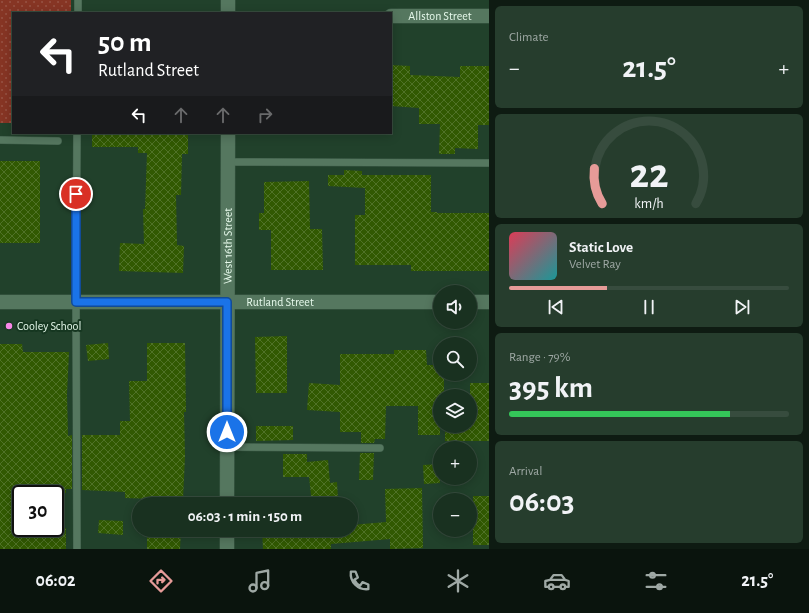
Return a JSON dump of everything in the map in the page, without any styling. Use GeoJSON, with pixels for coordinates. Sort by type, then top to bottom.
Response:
{"type":"FeatureCollection","features":[{"type":"Feature","properties":{"kind":"street"},"geometry":{"type":"LineString","coordinates":[[228,0],[228,12]]}},
{"type":"Feature","properties":{"kind":"street","name":"Allston Street"},"geometry":{"type":"LineString","coordinates":[[392,16],[489,16]]}},
{"type":"Feature","properties":{"kind":"street","name":"West 16th Street"},"geometry":{"type":"LineString","coordinates":[[227,497],[228,134]]}},
{"type":"Feature","properties":{"kind":"street","name":"Rutland Street"},"geometry":{"type":"LineString","coordinates":[[0,302],[433,302]]}},
{"type":"Feature","properties":{"kind":"street"},"geometry":{"type":"LineString","coordinates":[[477,302],[489,302]]}},
{"type":"Feature","properties":{"kind":"street"},"geometry":{"type":"LineString","coordinates":[[226,549],[227,537]]}},
{"type":"Feature","properties":{"kind":"lane"},"geometry":{"type":"LineString","coordinates":[[78,0],[78,12]]}},
{"type":"Feature","properties":{"kind":"lane"},"geometry":{"type":"LineString","coordinates":[[77,134],[77,549]]}},
{"type":"Feature","properties":{"kind":"lane"},"geometry":{"type":"LineString","coordinates":[[0,140],[58,140]]}},
{"type":"Feature","properties":{"kind":"lane"},"geometry":{"type":"LineString","coordinates":[[228,162],[489,163]]}},
{"type":"Feature","properties":{"kind":"lane"},"geometry":{"type":"LineString","coordinates":[[227,447],[380,448]]}},
{"type":"Feature","properties":{"kind":"shaded area"},"geometry":{"type":"Polygon","coordinates":[[[0,0],[71,0],[71,12],[12,12],[12,123],[0,123],[0,0]]]}},
{"type":"Feature","properties":{"kind":"building"},"geometry":{"type":"Polygon","coordinates":[[[392,65],[410,66],[410,75],[460,77],[460,66],[489,66],[489,125],[478,125],[478,149],[455,148],[455,154],[439,154],[440,124],[419,124],[419,108],[392,106],[392,65]]]}},
{"type":"Feature","properties":{"kind":"building"},"geometry":{"type":"Polygon","coordinates":[[[92,134],[188,134],[188,154],[182,154],[181,195],[176,195],[177,245],[184,246],[183,273],[119,271],[120,243],[144,244],[143,209],[145,209],[147,153],[138,153],[138,147],[92,147],[92,134]]]}},
{"type":"Feature","properties":{"kind":"building"},"geometry":{"type":"Polygon","coordinates":[[[0,161],[40,161],[40,243],[0,243],[0,161]]]}},
{"type":"Feature","properties":{"kind":"building"},"geometry":{"type":"Polygon","coordinates":[[[344,170],[362,171],[362,175],[431,175],[431,212],[489,213],[489,271],[411,271],[411,265],[355,265],[355,215],[365,215],[365,188],[328,186],[328,175],[344,175],[344,170]]]}},
{"type":"Feature","properties":{"kind":"building"},"geometry":{"type":"Polygon","coordinates":[[[309,181],[310,229],[322,229],[323,270],[271,270],[271,230],[259,230],[259,213],[264,213],[264,182],[309,181]]]}},
{"type":"Feature","properties":{"kind":"building"},"geometry":{"type":"Polygon","coordinates":[[[287,336],[287,393],[256,393],[255,337],[287,336]]]}},
{"type":"Feature","properties":{"kind":"building"},"geometry":{"type":"Polygon","coordinates":[[[108,343],[109,359],[88,361],[86,345],[108,343]]]}},
{"type":"Feature","properties":{"kind":"building"},"geometry":{"type":"Polygon","coordinates":[[[147,343],[185,343],[186,412],[184,412],[185,456],[183,497],[125,498],[125,492],[82,490],[82,435],[120,435],[120,421],[130,421],[129,381],[147,381],[147,343]]]}},
{"type":"Feature","properties":{"kind":"building"},"geometry":{"type":"Polygon","coordinates":[[[0,344],[22,344],[23,352],[69,352],[67,394],[68,436],[72,435],[72,489],[66,489],[66,493],[64,493],[64,485],[12,485],[12,537],[64,537],[64,528],[66,528],[66,549],[0,549],[0,344]]]}},
{"type":"Feature","properties":{"kind":"building"},"geometry":{"type":"Polygon","coordinates":[[[394,350],[426,350],[427,365],[433,365],[433,381],[444,381],[444,389],[433,389],[433,433],[440,433],[440,435],[418,435],[418,406],[386,406],[385,439],[375,439],[374,443],[361,443],[361,432],[340,432],[340,412],[307,410],[309,383],[340,385],[340,354],[394,354],[394,350]]]}},
{"type":"Feature","properties":{"kind":"building"},"geometry":{"type":"Polygon","coordinates":[[[470,383],[489,383],[489,441],[445,441],[445,433],[477,433],[477,389],[470,389],[470,383]]]}},
{"type":"Feature","properties":{"kind":"building"},"geometry":{"type":"Polygon","coordinates":[[[256,426],[293,426],[293,440],[256,441],[256,426]]]}},
{"type":"Feature","properties":{"kind":"building"},"geometry":{"type":"Polygon","coordinates":[[[360,453],[374,453],[373,480],[359,480],[360,453]]]}},
{"type":"Feature","properties":{"kind":"building"},"geometry":{"type":"Polygon","coordinates":[[[283,454],[307,454],[307,462],[328,460],[330,483],[337,482],[338,497],[311,497],[309,477],[283,477],[283,454]]]}},
{"type":"Feature","properties":{"kind":"building"},"geometry":{"type":"Polygon","coordinates":[[[433,464],[433,483],[424,484],[423,465],[433,464]]]}},
{"type":"Feature","properties":{"kind":"building"},"geometry":{"type":"Polygon","coordinates":[[[422,488],[423,548],[390,549],[390,539],[331,544],[331,549],[263,549],[262,537],[358,537],[358,524],[386,522],[385,489],[422,488]]]}},
{"type":"Feature","properties":{"kind":"building"},"geometry":{"type":"Polygon","coordinates":[[[477,496],[489,496],[489,545],[473,545],[473,537],[477,537],[477,496]]]}},
{"type":"Feature","properties":{"kind":"building"},"geometry":{"type":"Polygon","coordinates":[[[99,520],[123,521],[123,535],[98,533],[99,520]]]}},
{"type":"Feature","properties":{"kind":"building"},"geometry":{"type":"Polygon","coordinates":[[[147,537],[181,537],[180,549],[147,549],[147,537]]]}},
{"type":"Feature","properties":{"kind":"place","name":"Cooley School"},"geometry":{"type":"Point","coordinates":[9,326]}},
{"type":"Feature","properties":{"kind":"route"},"geometry":{"type":"LineString","coordinates":[[76,194],[76,302],[227,302],[227,432]]}}]}
